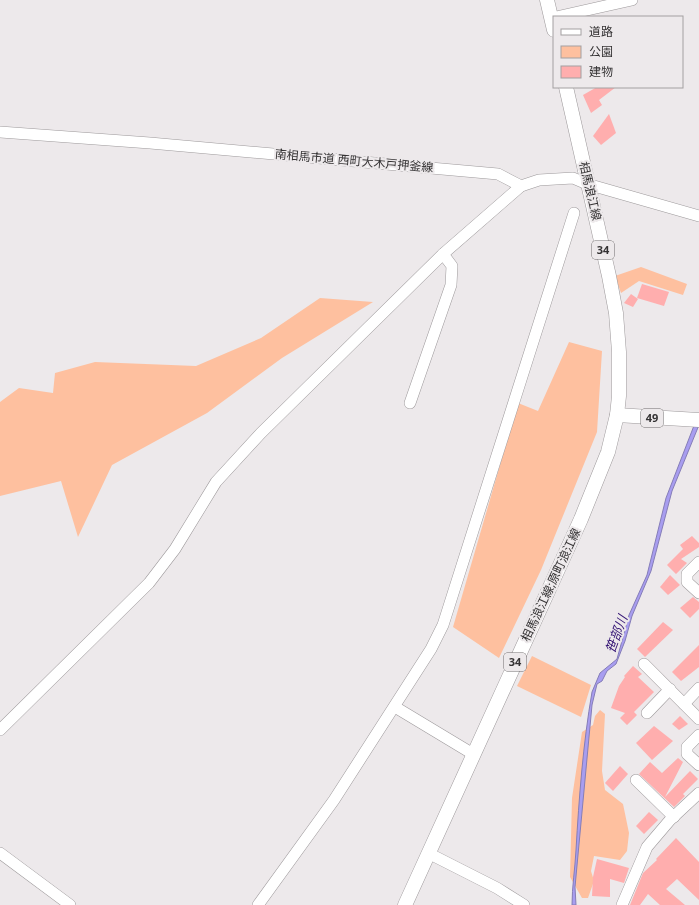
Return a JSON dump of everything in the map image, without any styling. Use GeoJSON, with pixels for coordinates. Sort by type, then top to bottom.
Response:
{"type":"FeatureCollection","features":[{"type":"Feature","properties":{"kind":"main road"},"geometry":{"type":"LineString","coordinates":[[548,0],[553,18]]}},
{"type":"Feature","properties":{"kind":"main road","name":"相馬浪江線"},"geometry":{"type":"LineString","coordinates":[[566,88],[609,276],[617,324],[619,396],[617,415]]}},
{"type":"Feature","properties":{"kind":"main road","name":"49"},"geometry":{"type":"LineString","coordinates":[[617,415],[693,420]]}},
{"type":"Feature","properties":{"kind":"main road","name":"相馬浪江線;原町浪江線"},"geometry":{"type":"LineString","coordinates":[[405,905],[581,520],[608,452],[617,415]]}},
{"type":"Feature","properties":{"kind":"street"},"geometry":{"type":"LineString","coordinates":[[573,16],[632,0]]}},
{"type":"Feature","properties":{"kind":"street","name":"南相馬市道 西町大木戸押釜線"},"geometry":{"type":"LineString","coordinates":[[0,132],[150,143],[498,174],[521,186]]}},
{"type":"Feature","properties":{"kind":"street"},"geometry":{"type":"LineString","coordinates":[[0,730],[149,583],[175,549],[216,482],[256,438],[304,389],[443,254],[521,186],[539,180],[573,178],[587,184],[699,216]]}},
{"type":"Feature","properties":{"kind":"street"},"geometry":{"type":"LineString","coordinates":[[258,905],[334,800],[395,707],[431,649],[443,625],[574,213]]}},
{"type":"Feature","properties":{"kind":"street"},"geometry":{"type":"LineString","coordinates":[[410,403],[451,285],[452,266],[443,254]]}},
{"type":"Feature","properties":{"kind":"street"},"geometry":{"type":"LineString","coordinates":[[699,562],[687,574],[687,582],[699,593]]}},
{"type":"Feature","properties":{"kind":"street"},"geometry":{"type":"LineString","coordinates":[[644,664],[699,719]]}},
{"type":"Feature","properties":{"kind":"street"},"geometry":{"type":"LineString","coordinates":[[684,704],[699,688]]}},
{"type":"Feature","properties":{"kind":"street"},"geometry":{"type":"LineString","coordinates":[[647,713],[670,689]]}},
{"type":"Feature","properties":{"kind":"street"},"geometry":{"type":"LineString","coordinates":[[395,707],[473,754]]}},
{"type":"Feature","properties":{"kind":"street"},"geometry":{"type":"LineString","coordinates":[[699,735],[687,747],[687,754],[699,765]]}},
{"type":"Feature","properties":{"kind":"street"},"geometry":{"type":"LineString","coordinates":[[636,780],[674,817]]}},
{"type":"Feature","properties":{"kind":"street"},"geometry":{"type":"LineString","coordinates":[[622,905],[643,854],[652,841],[674,817],[699,793]]}},
{"type":"Feature","properties":{"kind":"street"},"geometry":{"type":"LineString","coordinates":[[0,853],[70,905]]}},
{"type":"Feature","properties":{"kind":"street"},"geometry":{"type":"LineString","coordinates":[[428,854],[497,888],[524,905]]}},
{"type":"Feature","properties":{"kind":"green space"},"geometry":{"type":"Polygon","coordinates":[[[641,267],[687,284],[683,295],[639,281],[621,293],[615,276],[641,267]]]}},
{"type":"Feature","properties":{"kind":"green space"},"geometry":{"type":"Polygon","coordinates":[[[320,298],[373,302],[282,358],[207,413],[112,465],[78,537],[61,481],[0,496],[0,402],[19,388],[53,393],[55,373],[95,362],[196,366],[261,338],[320,298]]]}},
{"type":"Feature","properties":{"kind":"green space"},"geometry":{"type":"Polygon","coordinates":[[[569,342],[602,351],[597,432],[541,570],[499,658],[453,627],[518,403],[538,411],[569,342]]]}},
{"type":"Feature","properties":{"kind":"green space"},"geometry":{"type":"Polygon","coordinates":[[[532,656],[591,685],[581,717],[517,686],[532,656]]]}},
{"type":"Feature","properties":{"kind":"green space"},"geometry":{"type":"Polygon","coordinates":[[[600,710],[605,714],[602,771],[605,790],[623,804],[629,833],[627,851],[620,860],[594,856],[591,871],[594,881],[588,898],[582,898],[570,877],[572,798],[582,732],[593,725],[595,716],[600,710]]]}},
{"type":"Feature","properties":{"kind":"shaded area"},"geometry":{"type":"Polygon","coordinates":[[[695,423],[699,425],[672,491],[651,571],[632,616],[625,641],[616,664],[607,671],[602,681],[597,684],[592,705],[575,887],[576,905],[572,905],[578,811],[586,731],[592,692],[600,673],[617,659],[629,615],[647,575],[666,498],[695,423]]]}},
{"type":"Feature","properties":{"kind":"building"},"geometry":{"type":"Polygon","coordinates":[[[595,88],[615,88],[599,100],[602,105],[591,113],[583,95],[595,88]]]}},
{"type":"Feature","properties":{"kind":"building"},"geometry":{"type":"Polygon","coordinates":[[[609,114],[616,133],[601,145],[593,136],[609,114]]]}},
{"type":"Feature","properties":{"kind":"building"},"geometry":{"type":"Polygon","coordinates":[[[642,284],[669,292],[664,306],[637,298],[642,284]]]}},
{"type":"Feature","properties":{"kind":"building"},"geometry":{"type":"Polygon","coordinates":[[[631,294],[638,299],[633,307],[624,303],[631,294]]]}},
{"type":"Feature","properties":{"kind":"building"},"geometry":{"type":"Polygon","coordinates":[[[692,536],[699,543],[699,547],[681,559],[687,563],[676,574],[667,565],[683,549],[680,545],[692,536]]]}},
{"type":"Feature","properties":{"kind":"building"},"geometry":{"type":"Polygon","coordinates":[[[670,575],[680,585],[668,595],[660,587],[670,575]]]}},
{"type":"Feature","properties":{"kind":"building"},"geometry":{"type":"Polygon","coordinates":[[[693,597],[699,602],[699,609],[690,618],[680,608],[693,597]]]}},
{"type":"Feature","properties":{"kind":"building"},"geometry":{"type":"Polygon","coordinates":[[[663,622],[673,630],[645,657],[637,649],[663,622]]]}},
{"type":"Feature","properties":{"kind":"building"},"geometry":{"type":"Polygon","coordinates":[[[699,645],[699,667],[681,681],[672,672],[699,645]]]}},
{"type":"Feature","properties":{"kind":"building"},"geometry":{"type":"Polygon","coordinates":[[[633,666],[642,674],[638,677],[654,692],[634,712],[637,715],[627,725],[620,718],[625,713],[611,708],[619,686],[625,677],[624,676],[633,666]]]}},
{"type":"Feature","properties":{"kind":"building"},"geometry":{"type":"Polygon","coordinates":[[[680,716],[688,724],[679,730],[672,724],[680,716]]]}},
{"type":"Feature","properties":{"kind":"building"},"geometry":{"type":"Polygon","coordinates":[[[654,726],[673,741],[652,760],[636,743],[654,726]]]}},
{"type":"Feature","properties":{"kind":"building"},"geometry":{"type":"Polygon","coordinates":[[[678,758],[683,762],[665,797],[690,771],[698,779],[683,794],[685,796],[674,807],[639,774],[650,762],[662,773],[678,758]]]}},
{"type":"Feature","properties":{"kind":"building"},"geometry":{"type":"Polygon","coordinates":[[[620,766],[628,774],[613,791],[605,783],[620,766]]]}},
{"type":"Feature","properties":{"kind":"building"},"geometry":{"type":"Polygon","coordinates":[[[649,812],[658,820],[644,834],[636,826],[649,812]]]}},
{"type":"Feature","properties":{"kind":"building"},"geometry":{"type":"Polygon","coordinates":[[[676,838],[699,862],[699,900],[677,879],[666,889],[685,905],[660,905],[648,894],[640,905],[630,905],[643,873],[657,860],[656,859],[676,838]]]}},
{"type":"Feature","properties":{"kind":"building"},"geometry":{"type":"Polygon","coordinates":[[[597,859],[629,868],[624,883],[610,879],[610,897],[592,896],[593,877],[597,859]]]}},
{"type":"Feature","properties":{"kind":"water label","name":"笹部川"},"geometry":{"type":"Point","coordinates":[616,634]}}]}
